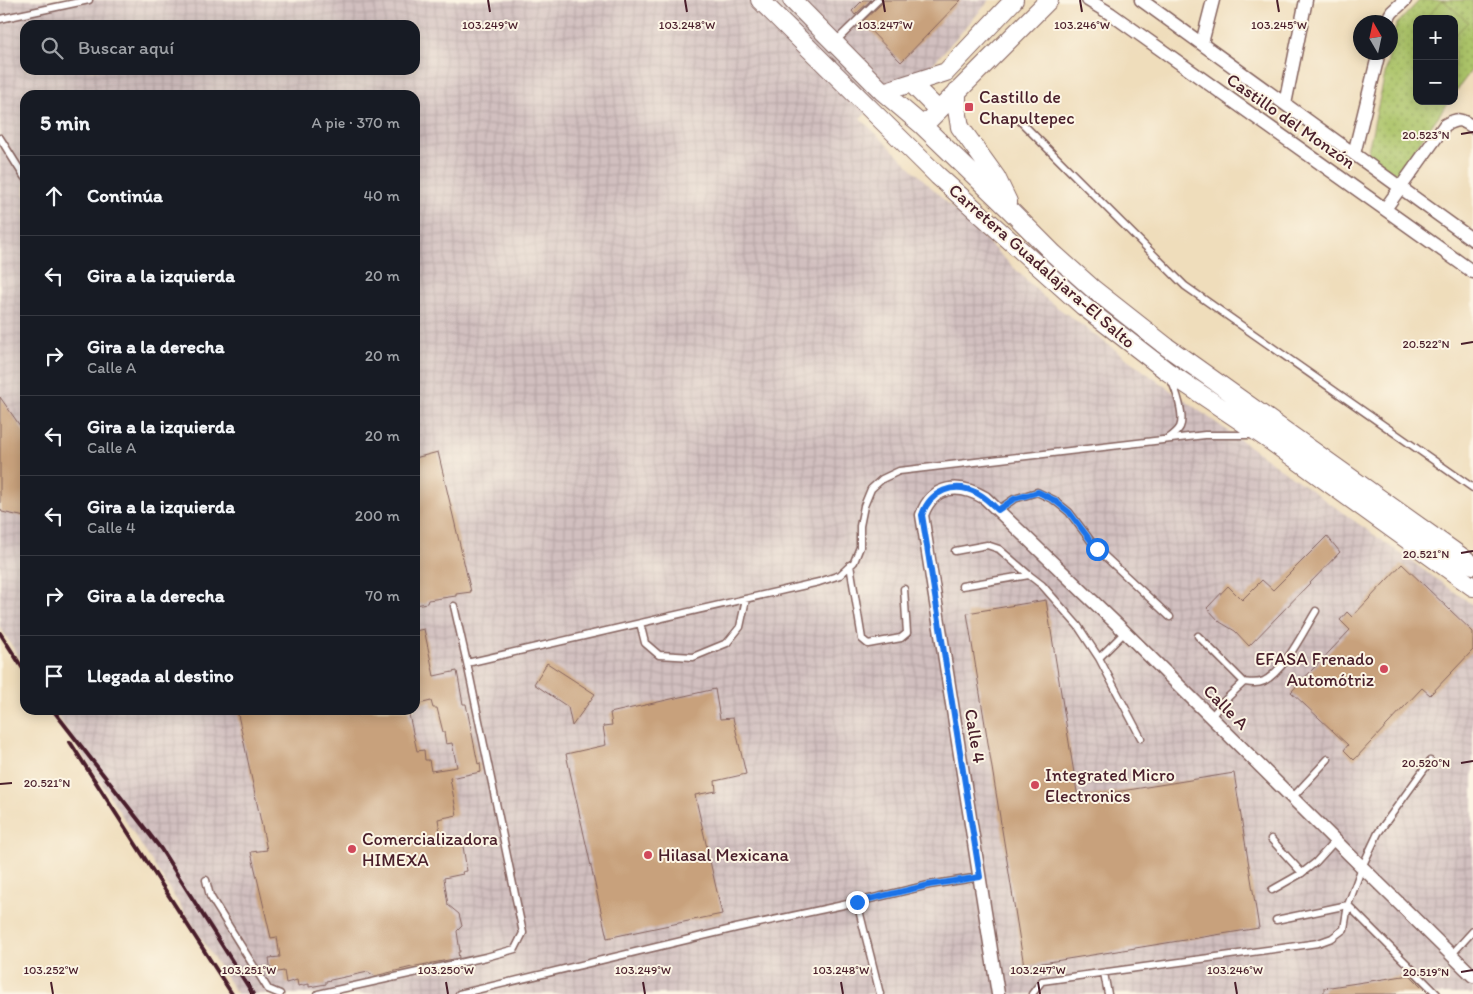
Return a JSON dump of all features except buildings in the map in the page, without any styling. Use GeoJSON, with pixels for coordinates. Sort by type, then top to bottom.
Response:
{"type":"FeatureCollection","features":[{"type":"Feature","properties":{"kind":"main road","name":"Carretera Guadalajara-El Salto"},"geometry":{"type":"LineString","coordinates":[[760,0],[938,176],[1083,306],[1168,372],[1262,435],[1473,587]]}},
{"type":"Feature","properties":{"kind":"main road","name":"Carretera Guadalajara-El Salto"},"geometry":{"type":"LineString","coordinates":[[792,0],[883,92],[923,126],[1054,254],[1092,288],[1167,347],[1473,565]]}},
{"type":"Feature","properties":{"kind":"main road"},"geometry":{"type":"LineString","coordinates":[[883,92],[946,72],[1014,0]]}},
{"type":"Feature","properties":{"kind":"main road"},"geometry":{"type":"LineString","coordinates":[[923,126],[1049,0]]}},
{"type":"Feature","properties":{"kind":"main road"},"geometry":{"type":"LineString","coordinates":[[911,83],[938,110]]}},
{"type":"Feature","properties":{"kind":"main road"},"geometry":{"type":"LineString","coordinates":[[957,91],[960,127],[996,177],[1012,212]]}},
{"type":"Feature","properties":{"kind":"street","name":"Castillo del Monzón"},"geometry":{"type":"LineString","coordinates":[[1088,0],[1111,14],[1473,272]]}},
{"type":"Feature","properties":{"kind":"street","name":"Castillo del Monzón"},"geometry":{"type":"LineString","coordinates":[[1141,0],[1473,240]]}},
{"type":"Feature","properties":{"kind":"street"},"geometry":{"type":"LineString","coordinates":[[1202,43],[1213,0]]}},
{"type":"Feature","properties":{"kind":"street"},"geometry":{"type":"LineString","coordinates":[[1285,104],[1306,0]]}},
{"type":"Feature","properties":{"kind":"street"},"geometry":{"type":"LineString","coordinates":[[1390,15],[1404,0]]}},
{"type":"Feature","properties":{"kind":"street"},"geometry":{"type":"LineString","coordinates":[[1354,154],[1377,60]]}},
{"type":"Feature","properties":{"kind":"street"},"geometry":{"type":"LineString","coordinates":[[1385,209],[1445,125],[1454,120],[1464,120],[1473,127]]}},
{"type":"Feature","properties":{"kind":"street","name":"Calle A"},"geometry":{"type":"LineString","coordinates":[[942,491],[958,489],[975,492],[985,498],[1125,632],[1473,976]]}},
{"type":"Feature","properties":{"kind":"street","name":"Calle 4"},"geometry":{"type":"LineString","coordinates":[[942,491],[934,496],[926,505],[922,515],[998,994]]}},
{"type":"Feature","properties":{"kind":"lane"},"geometry":{"type":"LineString","coordinates":[[0,19],[89,0]]}},
{"type":"Feature","properties":{"kind":"lane"},"geometry":{"type":"LineString","coordinates":[[834,42],[878,0]]}},
{"type":"Feature","properties":{"kind":"lane"},"geometry":{"type":"LineString","coordinates":[[1020,121],[1185,286],[1473,488]]}},
{"type":"Feature","properties":{"kind":"lane"},"geometry":{"type":"LineString","coordinates":[[0,138],[20,170]]}},
{"type":"Feature","properties":{"kind":"lane"},"geometry":{"type":"LineString","coordinates":[[1168,372],[1178,393],[1181,425],[1169,439]]}},
{"type":"Feature","properties":{"kind":"lane"},"geometry":{"type":"LineString","coordinates":[[467,663],[820,582],[840,575],[854,562],[860,547],[860,526],[864,506],[871,489],[882,479],[899,471],[1214,434],[1262,435]]}},
{"type":"Feature","properties":{"kind":"lane"},"geometry":{"type":"LineString","coordinates":[[998,510],[1014,499],[1038,492],[1054,500],[1069,512],[1097,549],[1170,617]]}},
{"type":"Feature","properties":{"kind":"lane"},"geometry":{"type":"LineString","coordinates":[[955,550],[987,545],[1000,549],[1042,585],[1078,626],[1099,658],[1141,738]]}},
{"type":"Feature","properties":{"kind":"lane"},"geometry":{"type":"LineString","coordinates":[[850,565],[862,639],[868,644],[901,638],[907,633],[904,589]]}},
{"type":"Feature","properties":{"kind":"lane"},"geometry":{"type":"LineString","coordinates":[[962,586],[1029,575]]}},
{"type":"Feature","properties":{"kind":"lane"},"geometry":{"type":"LineString","coordinates":[[640,623],[645,643],[659,655],[692,657],[727,643],[740,627],[746,599]]}},
{"type":"Feature","properties":{"kind":"lane"},"geometry":{"type":"LineString","coordinates":[[318,994],[515,949],[523,933],[454,606]]}},
{"type":"Feature","properties":{"kind":"lane"},"geometry":{"type":"LineString","coordinates":[[1198,636],[1244,682],[1255,683],[1263,681],[1279,670],[1316,612]]}},
{"type":"Feature","properties":{"kind":"lane"},"geometry":{"type":"LineString","coordinates":[[1099,658],[1125,632]]}},
{"type":"Feature","properties":{"kind":"lane"},"geometry":{"type":"LineString","coordinates":[[1211,717],[1223,702],[1244,682]]}},
{"type":"Feature","properties":{"kind":"lane"},"geometry":{"type":"LineString","coordinates":[[1292,798],[1328,759]]}},
{"type":"Feature","properties":{"kind":"lane"},"geometry":{"type":"LineString","coordinates":[[1032,994],[1042,981],[1318,943],[1332,938],[1344,929],[1348,904],[1362,867],[1378,833],[1430,761]]}},
{"type":"Feature","properties":{"kind":"lane"},"geometry":{"type":"LineString","coordinates":[[1271,839],[1302,873]]}},
{"type":"Feature","properties":{"kind":"lane"},"geometry":{"type":"LineString","coordinates":[[1272,890],[1302,873],[1316,862],[1335,840]]}},
{"type":"Feature","properties":{"kind":"lane"},"geometry":{"type":"LineString","coordinates":[[459,994],[736,928],[929,885],[980,877]]}},
{"type":"Feature","properties":{"kind":"lane"},"geometry":{"type":"LineString","coordinates":[[206,880],[210,896],[268,989],[280,994]]}},
{"type":"Feature","properties":{"kind":"lane"},"geometry":{"type":"LineString","coordinates":[[857,902],[880,994]]}},
{"type":"Feature","properties":{"kind":"lane"},"geometry":{"type":"LineString","coordinates":[[1276,920],[1348,904]]}},
{"type":"Feature","properties":{"kind":"lane"},"geometry":{"type":"LineString","coordinates":[[1348,904],[1437,994]]}},
{"type":"Feature","properties":{"kind":"lane"},"geometry":{"type":"LineString","coordinates":[[1452,954],[1473,931]]}},
{"type":"Feature","properties":{"kind":"lane"},"geometry":{"type":"LineString","coordinates":[[1104,973],[1108,994]]}},
{"type":"Feature","properties":{"kind":"shaded area"},"geometry":{"type":"Polygon","coordinates":[[[0,0],[990,0],[931,66],[860,118],[1045,298],[1156,380],[1473,605],[1473,994],[237,994],[57,715],[420,715],[420,90],[20,90],[20,658],[0,627],[0,0]]]}},
{"type":"Feature","properties":{"kind":"green space"},"geometry":{"type":"Polygon","coordinates":[[[1420,0],[1473,0],[1473,37],[1470,40],[1473,43],[1473,68],[1458,89],[1458,15],[1413,15],[1413,105],[1446,105],[1397,174],[1367,155],[1388,60],[1398,60],[1398,23],[1420,0]]]}},
{"type":"Feature","properties":{"kind":"green space"},"geometry":{"type":"Polygon","coordinates":[[[1443,0],[1468,22],[1458,32],[1458,15],[1429,15],[1443,0]]]}},
{"type":"Feature","properties":{"kind":"railway"},"geometry":{"type":"LineString","coordinates":[[0,633],[20,664]]}},
{"type":"Feature","properties":{"kind":"railway"},"geometry":{"type":"LineString","coordinates":[[57,715],[161,849],[253,994]]}},
{"type":"Feature","properties":{"kind":"railway"},"geometry":{"type":"LineString","coordinates":[[70,742],[232,994]]}},
{"type":"Feature","properties":{"kind":"place","name":"Castillo de Chapultepec"},"geometry":{"type":"Point","coordinates":[969,107]}},
{"type":"Feature","properties":{"kind":"place","name":"EFASA Frenado Automótriz"},"geometry":{"type":"Point","coordinates":[1384,669]}},
{"type":"Feature","properties":{"kind":"place","name":"Integrated Micro Electronics"},"geometry":{"type":"Point","coordinates":[1035,785]}},
{"type":"Feature","properties":{"kind":"place","name":"Comercializadora HIMEXA"},"geometry":{"type":"Point","coordinates":[352,849]}},
{"type":"Feature","properties":{"kind":"place","name":"Hilasal Mexicana"},"geometry":{"type":"Point","coordinates":[648,855]}},
{"type":"Feature","properties":{"kind":"route"},"geometry":{"type":"LineString","coordinates":[[857,902],[929,885],[980,877],[922,515],[926,505],[934,496],[952,488],[975,492],[998,510],[1014,499],[1038,492],[1054,500],[1069,512],[1097,549]]}}]}
